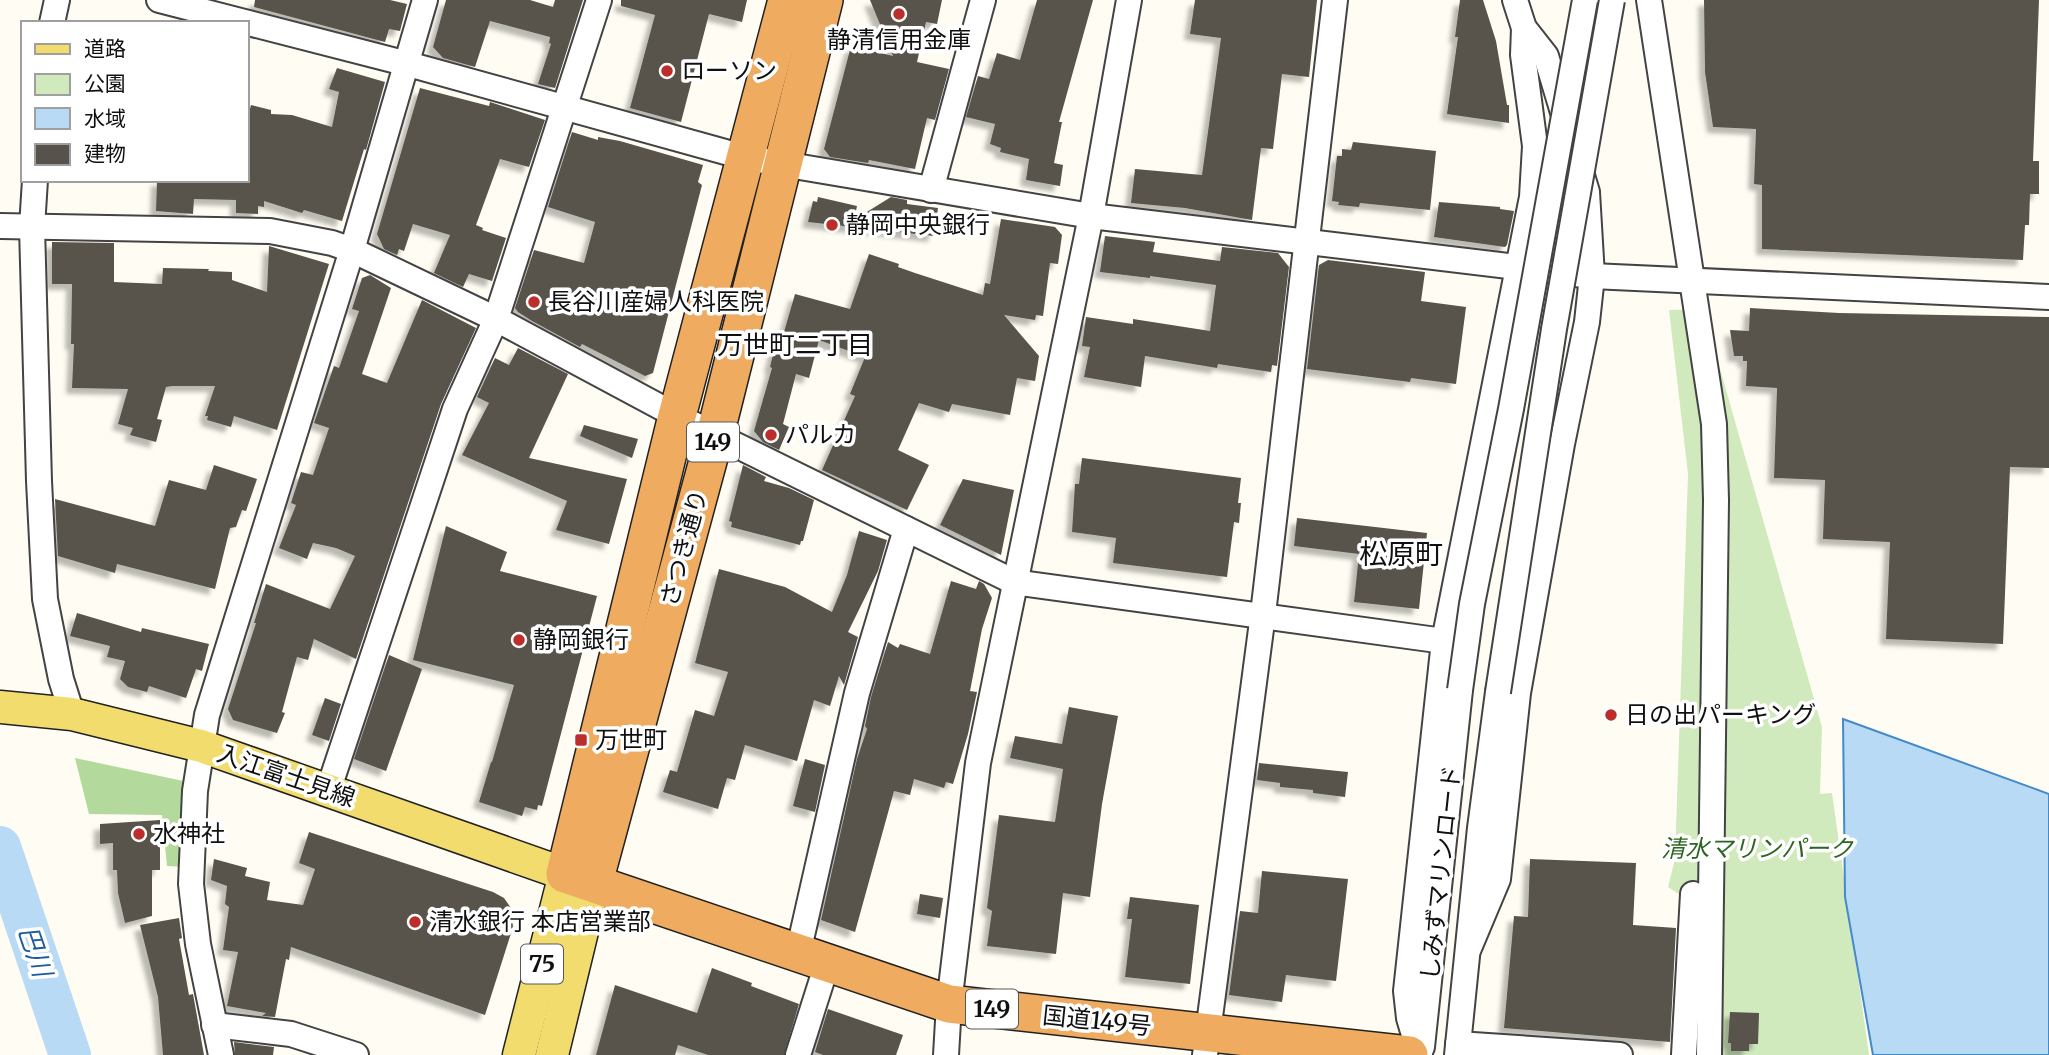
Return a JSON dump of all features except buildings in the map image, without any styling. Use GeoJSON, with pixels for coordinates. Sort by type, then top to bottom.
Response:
{"type":"FeatureCollection","features":[{"type":"Feature","properties":{"kind":"highway","name":"さつき通り"},"geometry":{"type":"LineString","coordinates":[[579,878],[677,416],[787,0]]}},
{"type":"Feature","properties":{"kind":"highway","name":"さつき通り"},"geometry":{"type":"LineString","coordinates":[[579,878],[715,435],[824,0]]}},
{"type":"Feature","properties":{"kind":"highway","name":"国道149号"},"geometry":{"type":"LineString","coordinates":[[579,878],[949,1004],[1207,1044],[1409,1055]]}},
{"type":"Feature","properties":{"kind":"main road","name":"入江富士見線"},"geometry":{"type":"LineString","coordinates":[[0,707],[64,713],[201,746],[579,878]]}},
{"type":"Feature","properties":{"kind":"main road","name":"さつき通り"},"geometry":{"type":"LineString","coordinates":[[519,1055],[579,878]]}},
{"type":"Feature","properties":{"kind":"main road","name":"さつき通り"},"geometry":{"type":"LineString","coordinates":[[552,1055],[579,878]]}},
{"type":"Feature","properties":{"kind":"street"},"geometry":{"type":"LineString","coordinates":[[52,21],[57,0]]}},
{"type":"Feature","properties":{"kind":"street"},"geometry":{"type":"LineString","coordinates":[[159,0],[241,21]]}},
{"type":"Feature","properties":{"kind":"street"},"geometry":{"type":"LineString","coordinates":[[221,1055],[198,944],[191,884],[195,791],[201,746],[211,702],[352,250],[425,0]]}},
{"type":"Feature","properties":{"kind":"street"},"geometry":{"type":"LineString","coordinates":[[328,791],[455,409],[496,318],[599,0]]}},
{"type":"Feature","properties":{"kind":"street"},"geometry":{"type":"LineString","coordinates":[[931,190],[982,0]]}},
{"type":"Feature","properties":{"kind":"street"},"geometry":{"type":"LineString","coordinates":[[946,1055],[949,1004],[978,763],[1091,216],[1129,0]]}},
{"type":"Feature","properties":{"kind":"street"},"geometry":{"type":"LineString","coordinates":[[1207,1044],[1264,614],[1335,0]]}},
{"type":"Feature","properties":{"kind":"street"},"geometry":{"type":"LineString","coordinates":[[1420,1055],[1409,1018],[1406,991],[1444,640],[1532,197],[1535,146],[1523,55],[1524,28],[1515,0]]}},
{"type":"Feature","properties":{"kind":"street","name":"しみずマリンロード"},"geometry":{"type":"LineString","coordinates":[[1420,1055],[1472,604],[1511,409],[1585,0]]}},
{"type":"Feature","properties":{"kind":"street","name":"しみずマリンロード"},"geometry":{"type":"LineString","coordinates":[[1457,1049],[1479,828],[1499,691],[1554,329],[1612,0]]}},
{"type":"Feature","properties":{"kind":"street"},"geometry":{"type":"LineString","coordinates":[[1649,0],[1714,424],[1716,500],[1709,1055]]}},
{"type":"Feature","properties":{"kind":"street"},"geometry":{"type":"LineString","coordinates":[[248,23],[408,64],[747,158],[1091,216],[1592,276],[2049,297]]}},
{"type":"Feature","properties":{"kind":"street"},"geometry":{"type":"LineString","coordinates":[[1469,948],[1498,879],[1518,693],[1562,444],[1587,322],[1592,276],[1587,192],[1546,56],[1524,28]]}},
{"type":"Feature","properties":{"kind":"street"},"geometry":{"type":"LineString","coordinates":[[34,182],[17,227],[39,481],[45,599],[61,679],[64,713]]}},
{"type":"Feature","properties":{"kind":"street"},"geometry":{"type":"LineString","coordinates":[[17,227],[270,231],[332,243],[496,318],[677,416],[1014,582],[1444,640]]}},
{"type":"Feature","properties":{"kind":"street"},"geometry":{"type":"LineString","coordinates":[[798,1055],[857,693],[906,529]]}},
{"type":"Feature","properties":{"kind":"street"},"geometry":{"type":"LineString","coordinates":[[1684,1055],[1693,894]]}},
{"type":"Feature","properties":{"kind":"street"},"geometry":{"type":"LineString","coordinates":[[214,1025],[291,1034],[356,1055]]}},
{"type":"Feature","properties":{"kind":"street"},"geometry":{"type":"LineString","coordinates":[[1457,1049],[1620,1055]]}},
{"type":"Feature","properties":{"kind":"green space","name":"清水マリンパーク"},"geometry":{"type":"Polygon","coordinates":[[[1703,309],[1822,727],[1820,794],[1832,793],[1869,1055],[1691,1055],[1703,910],[1668,887],[1675,859],[1688,474],[1669,310],[1703,309]]]}},
{"type":"Feature","properties":{"kind":"green space"},"geometry":{"type":"Polygon","coordinates":[[[75,758],[188,782],[185,867],[167,866],[162,815],[89,814],[75,758]]]}},
{"type":"Feature","properties":{"kind":"water"},"geometry":{"type":"Polygon","coordinates":[[[1843,719],[2049,794],[2049,1055],[1873,1055],[1845,897],[1843,719]]]}},
{"type":"Feature","properties":{"kind":"waterway","name":"巴川"},"geometry":{"type":"LineString","coordinates":[[0,847],[70,1055]]}},
{"type":"Feature","properties":{"kind":"place","name":"静清信用金庫"},"geometry":{"type":"Point","coordinates":[899,14]}},
{"type":"Feature","properties":{"kind":"place","name":"ローソン"},"geometry":{"type":"Point","coordinates":[667,71]}},
{"type":"Feature","properties":{"kind":"place","name":"静岡中央銀行"},"geometry":{"type":"Point","coordinates":[832,225]}},
{"type":"Feature","properties":{"kind":"place","name":"長谷川産婦人科医院"},"geometry":{"type":"Point","coordinates":[534,302]}},
{"type":"Feature","properties":{"kind":"place","name":"パルカ"},"geometry":{"type":"Point","coordinates":[771,435]}},
{"type":"Feature","properties":{"kind":"place","name":"静岡銀行"},"geometry":{"type":"Point","coordinates":[519,640]}},
{"type":"Feature","properties":{"kind":"place","name":"日の出パーキング"},"geometry":{"type":"Point","coordinates":[1611,715]}},
{"type":"Feature","properties":{"kind":"place","name":"万世町"},"geometry":{"type":"Point","coordinates":[581,740]}},
{"type":"Feature","properties":{"kind":"place","name":"水神社"},"geometry":{"type":"Point","coordinates":[139,834]}},
{"type":"Feature","properties":{"kind":"place","name":"清水銀行 本店営業部"},"geometry":{"type":"Point","coordinates":[415,922]}},
{"type":"Feature","properties":{"kind":"district","name":"万世町二丁目"},"geometry":{"type":"Point","coordinates":[795,345]}},
{"type":"Feature","properties":{"kind":"district","name":"松原町"},"geometry":{"type":"Point","coordinates":[1401,554]}}]}
